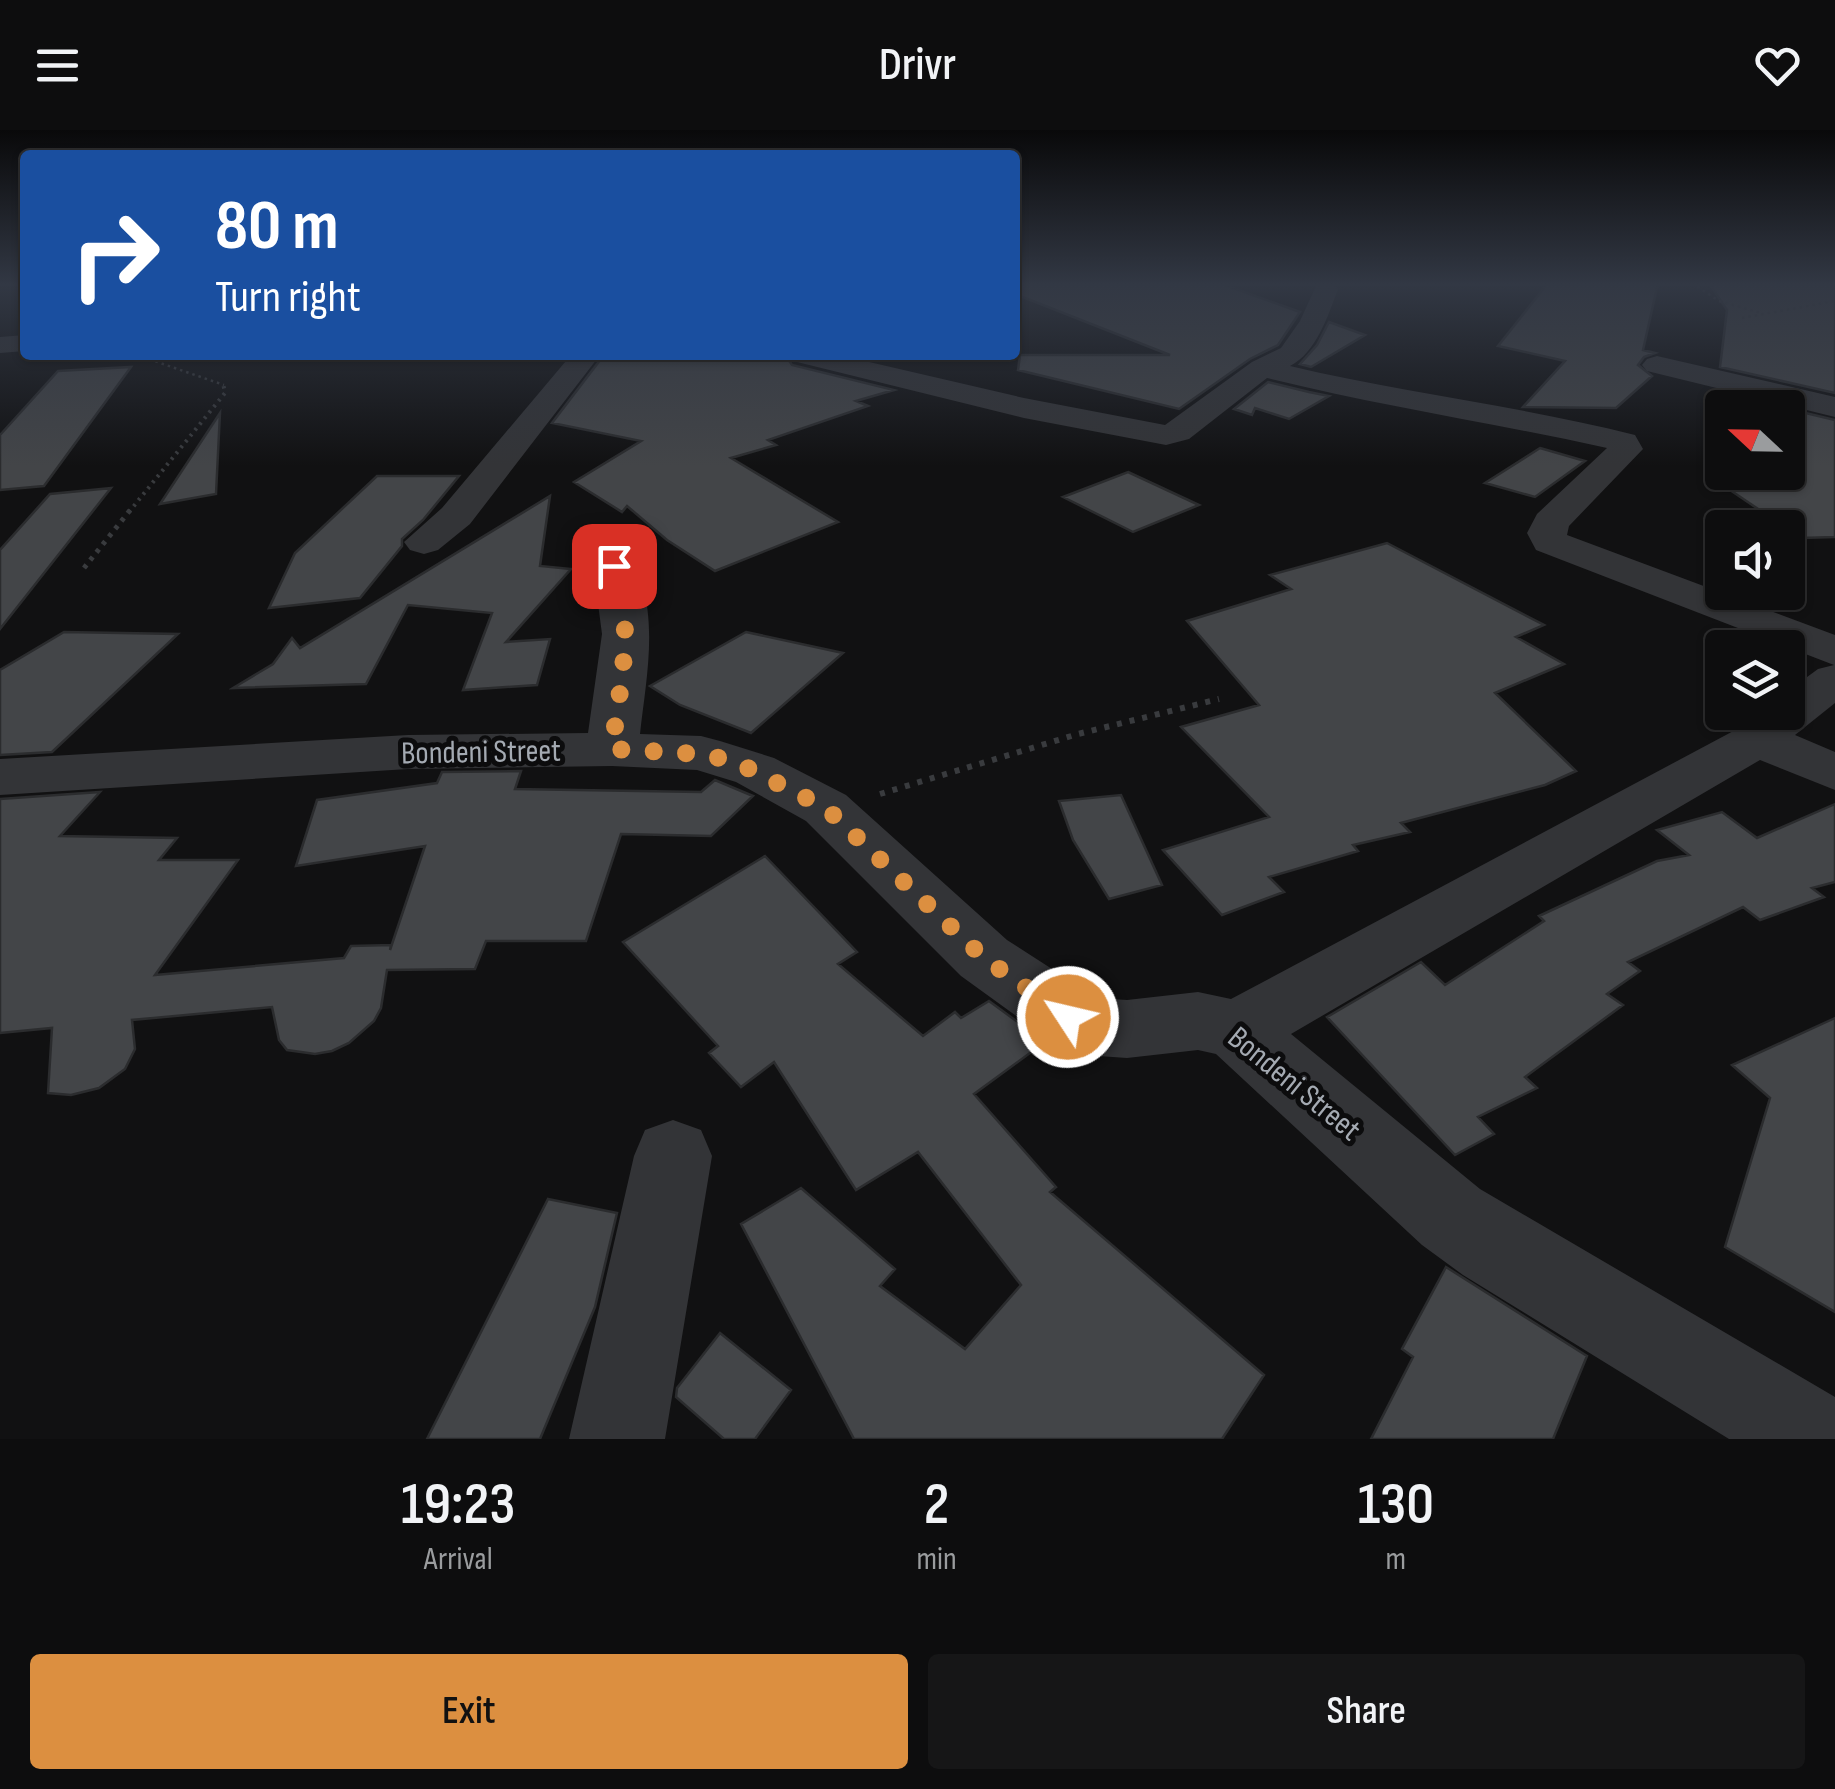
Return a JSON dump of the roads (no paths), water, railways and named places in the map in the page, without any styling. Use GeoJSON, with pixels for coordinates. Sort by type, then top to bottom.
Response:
{"type":"FeatureCollection","features":[{"type":"Feature","properties":{"kind":"street"},"geometry":{"type":"LineString","coordinates":[[824,360],[1157,435],[1177,432],[1262,368],[1291,354],[1297,344]]}},
{"type":"Feature","properties":{"kind":"street"},"geometry":{"type":"LineString","coordinates":[[424,542],[456,516],[582,360]]}},
{"type":"Feature","properties":{"kind":"street"},"geometry":{"type":"LineString","coordinates":[[1657,366],[1835,407]]}},
{"type":"Feature","properties":{"kind":"street"},"geometry":{"type":"LineString","coordinates":[[1262,368],[1357,391],[1499,414],[1623,442],[1627,447],[1616,460],[1552,522],[1547,533],[1550,542],[1835,651]]}},
{"type":"Feature","properties":{"kind":"street"},"geometry":{"type":"LineString","coordinates":[[612,749],[626,638],[623,588],[614,566]]}},
{"type":"Feature","properties":{"kind":"street"},"geometry":{"type":"LineString","coordinates":[[1237,1030],[1757,739],[1835,680]]}},
{"type":"Feature","properties":{"kind":"street"},"geometry":{"type":"LineString","coordinates":[[1757,739],[1835,772]]}},
{"type":"Feature","properties":{"kind":"street","name":"Bondeni Street"},"geometry":{"type":"LineString","coordinates":[[0,777],[408,752],[612,749],[700,754],[734,761],[826,808],[984,958],[1084,1026],[1126,1029],[1198,1021],[1237,1030],[1451,1217],[1492,1246],[1715,1376],[1814,1439]]}},
{"type":"Feature","properties":{"kind":"street"},"geometry":{"type":"LineString","coordinates":[[617,1439],[674,1156]]}}]}
